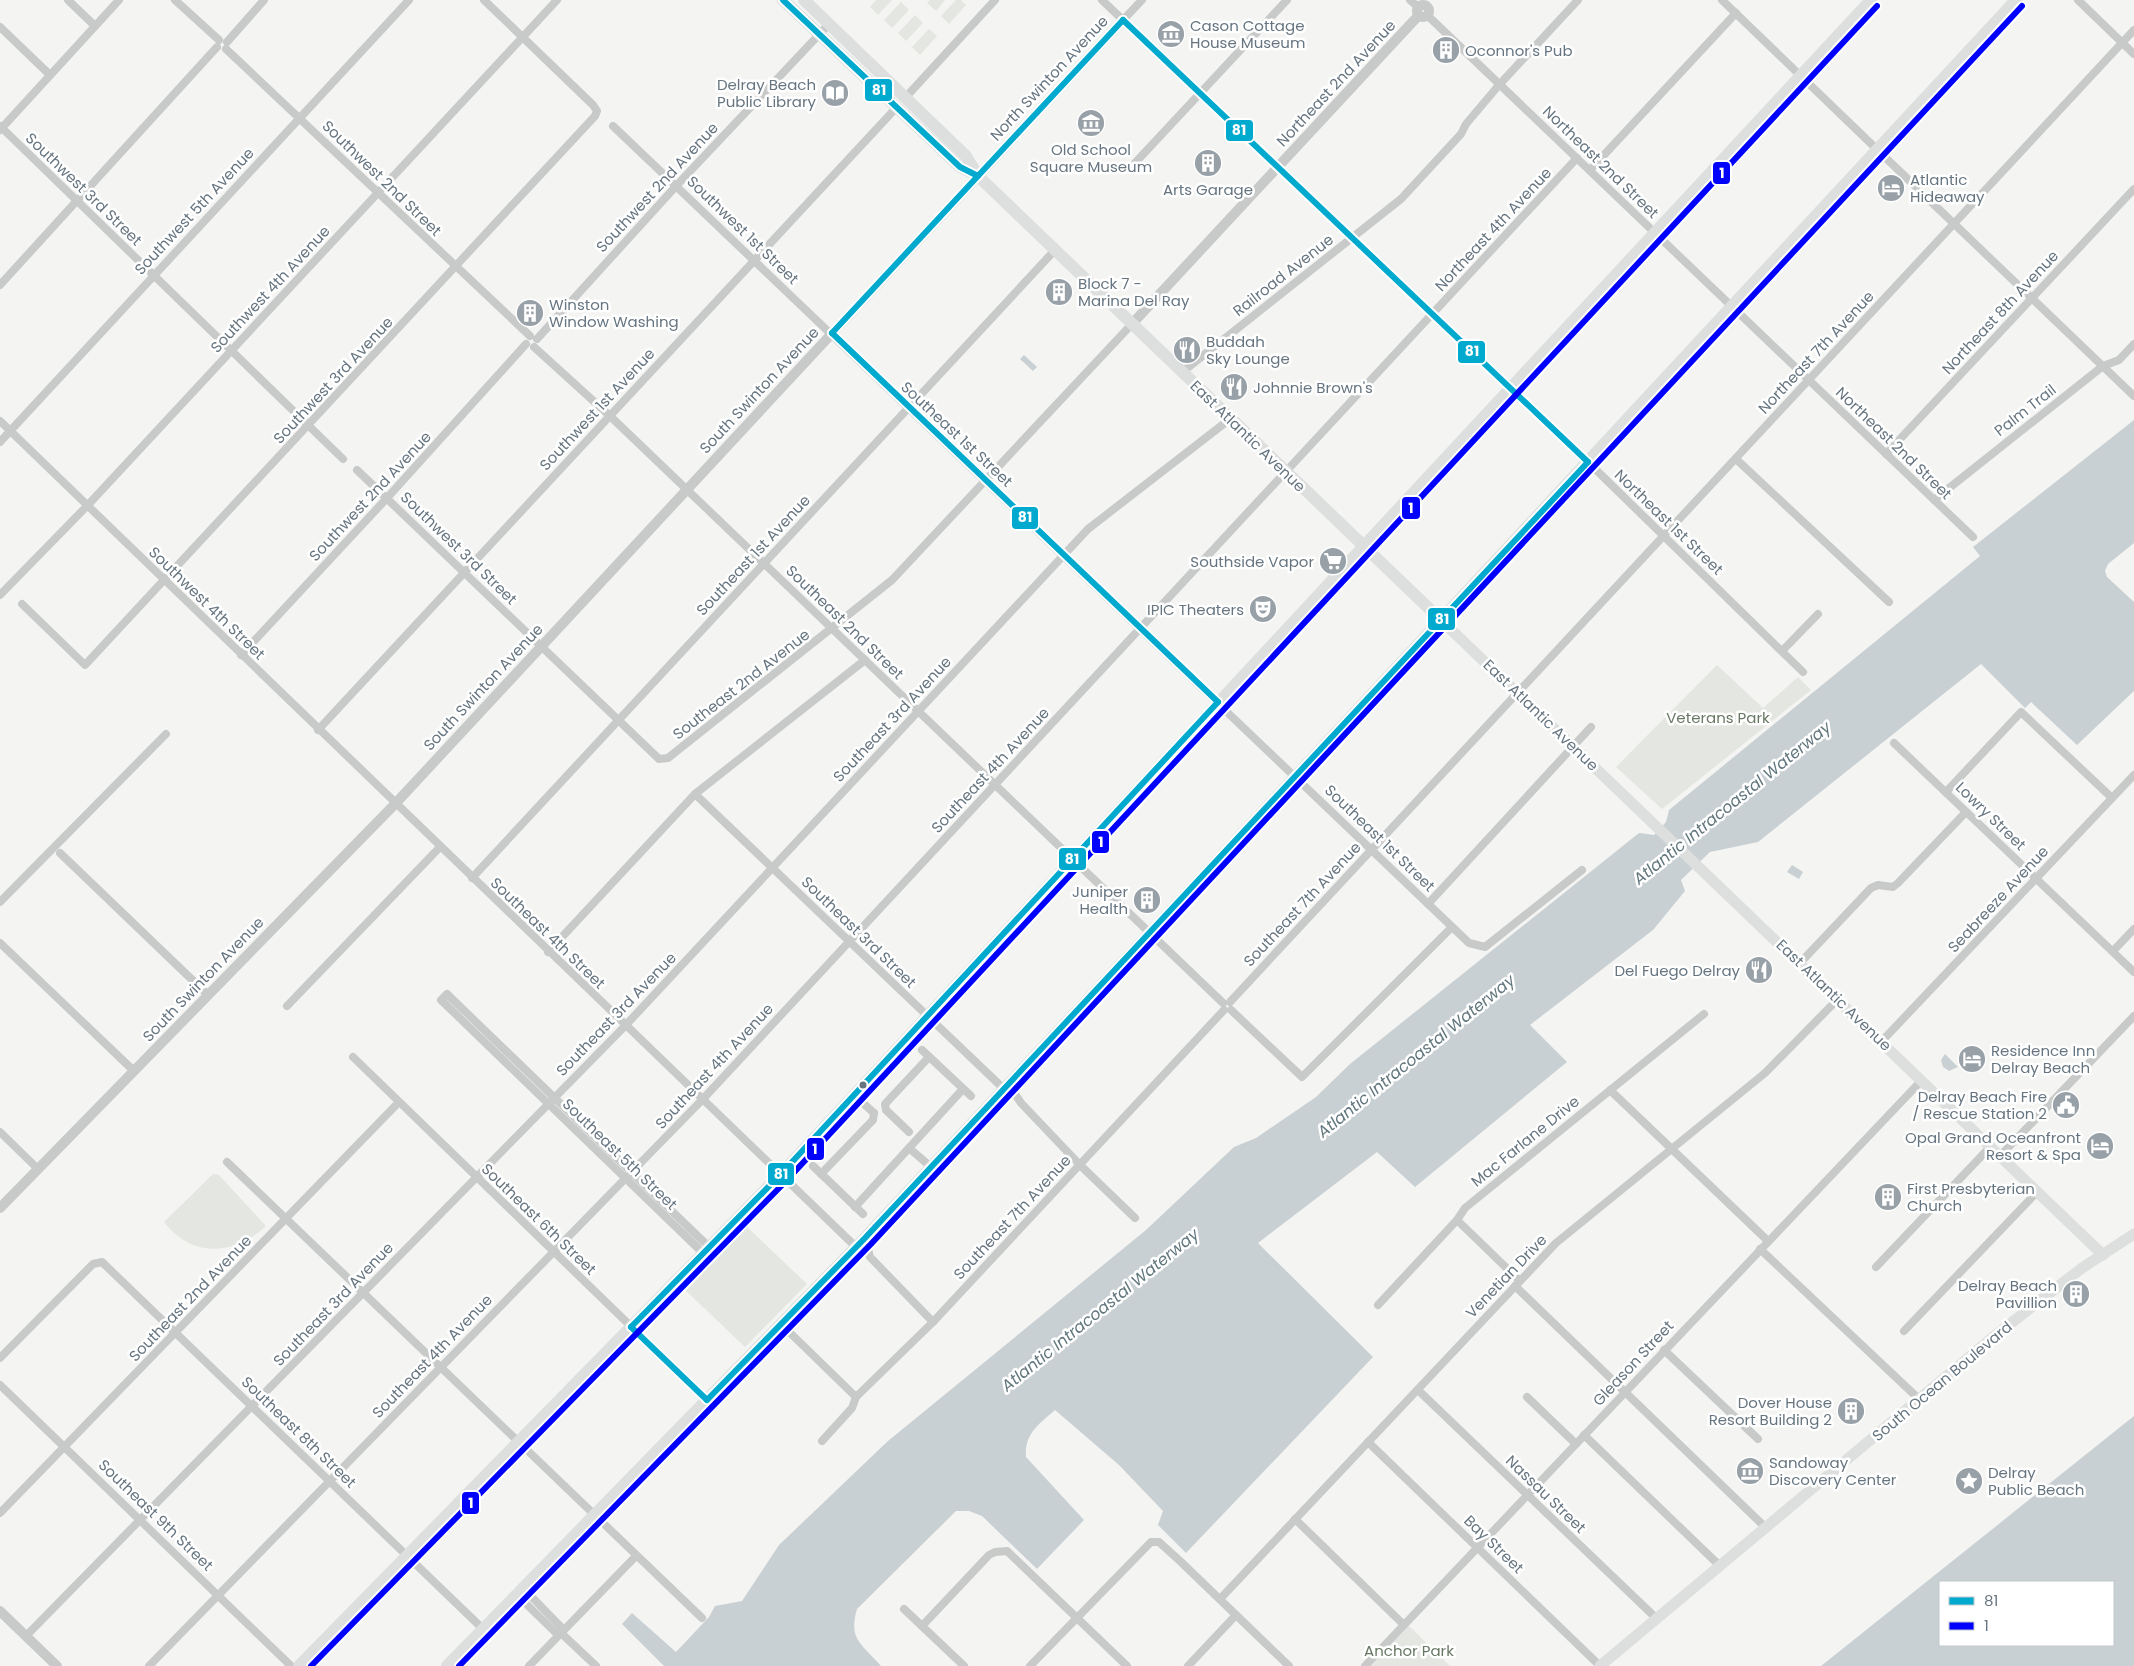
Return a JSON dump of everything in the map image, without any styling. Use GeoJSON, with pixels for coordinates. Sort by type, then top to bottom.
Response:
{"type":"FeatureCollection","features":[{"type":"Feature","properties":{"kind":"main road"},"geometry":{"type":"LineString","coordinates":[[783,0],[960,167],[978,176]]}},
{"type":"Feature","properties":{"kind":"main road"},"geometry":{"type":"LineString","coordinates":[[804,0],[966,156],[978,176]]}},
{"type":"Feature","properties":{"kind":"main road"},"geometry":{"type":"LineString","coordinates":[[298,1666],[780,1175],[1363,545],[1872,0]]}},
{"type":"Feature","properties":{"kind":"main road"},"geometry":{"type":"LineString","coordinates":[[446,1666],[931,1168],[2016,0]]}},
{"type":"Feature","properties":{"kind":"main road"},"geometry":{"type":"LineString","coordinates":[[884,96],[905,98]]}},
{"type":"Feature","properties":{"kind":"main road"},"geometry":{"type":"LineString","coordinates":[[896,108],[919,112]]}},
{"type":"Feature","properties":{"kind":"main road","name":"East Atlantic Avenue"},"geometry":{"type":"LineString","coordinates":[[978,176],[1054,251],[2001,1155],[2103,1255]]}},
{"type":"Feature","properties":{"kind":"main road","name":"South Ocean Boulevard"},"geometry":{"type":"LineString","coordinates":[[1600,1666],[2078,1270],[2134,1234]]}},
{"type":"Feature","properties":{"kind":"street"},"geometry":{"type":"LineString","coordinates":[[68,0],[95,26]]}},
{"type":"Feature","properties":{"kind":"street"},"geometry":{"type":"LineString","coordinates":[[1,128],[119,0]]}},
{"type":"Feature","properties":{"kind":"street","name":"Southwest 2nd Street"},"geometry":{"type":"LineString","coordinates":[[175,0],[532,342],[546,352],[548,359],[687,490]]}},
{"type":"Feature","properties":{"kind":"street"},"geometry":{"type":"LineString","coordinates":[[0,285],[264,0]]}},
{"type":"Feature","properties":{"kind":"street","name":"Southwest 5th Avenue"},"geometry":{"type":"LineString","coordinates":[[0,442],[410,0]]}},
{"type":"Feature","properties":{"kind":"street"},"geometry":{"type":"LineString","coordinates":[[484,0],[523,37]]}},
{"type":"Feature","properties":{"kind":"street","name":"Southwest 4th Avenue"},"geometry":{"type":"LineString","coordinates":[[0,595],[87,506],[557,0]]}},
{"type":"Feature","properties":{"kind":"street"},"geometry":{"type":"LineString","coordinates":[[905,98],[995,0]]}},
{"type":"Feature","properties":{"kind":"street","name":"Northeast 1st Street"},"geometry":{"type":"LineString","coordinates":[[1102,0],[1432,316],[1588,462],[1803,672]]}},
{"type":"Feature","properties":{"kind":"street","name":"North Swinton Avenue"},"geometry":{"type":"LineString","coordinates":[[978,176],[1142,0]]}},
{"type":"Feature","properties":{"kind":"street"},"geometry":{"type":"LineString","coordinates":[[1135,164],[1287,0]]}},
{"type":"Feature","properties":{"kind":"street","name":"Railroad Avenue"},"geometry":{"type":"LineString","coordinates":[[1181,372],[1401,199],[1461,134],[1466,124],[1499,85],[1578,0]]}},
{"type":"Feature","properties":{"kind":"street"},"geometry":{"type":"LineString","coordinates":[[1722,0],[1916,187]]}},
{"type":"Feature","properties":{"kind":"street"},"geometry":{"type":"LineString","coordinates":[[2078,0],[2134,54]]}},
{"type":"Feature","properties":{"kind":"street","name":"Northeast 2nd Street"},"geometry":{"type":"LineString","coordinates":[[1423,7],[1499,85],[1972,537]]}},
{"type":"Feature","properties":{"kind":"street","name":"Northeast 2nd Avenue"},"geometry":{"type":"LineString","coordinates":[[1131,324],[1278,167],[1423,7]]}},
{"type":"Feature","properties":{"kind":"street"},"geometry":{"type":"LineString","coordinates":[[1590,170],[1736,14]]}},
{"type":"Feature","properties":{"kind":"street","name":"Southwest 2nd Avenue"},"geometry":{"type":"LineString","coordinates":[[241,655],[519,354],[548,326],[677,185],[829,24]]}},
{"type":"Feature","properties":{"kind":"street"},"geometry":{"type":"LineString","coordinates":[[0,27],[50,75]]}},
{"type":"Feature","properties":{"kind":"street","name":"Northeast 7th Avenue"},"geometry":{"type":"LineString","coordinates":[[1517,693],[2134,30]]}},
{"type":"Feature","properties":{"kind":"street","name":"Southwest 3rd Avenue"},"geometry":{"type":"LineString","coordinates":[[22,604],[85,665],[456,268],[595,116],[597,111],[523,37]]}},
{"type":"Feature","properties":{"kind":"street","name":"Southwest 1st Avenue"},"geometry":{"type":"LineString","coordinates":[[318,730],[896,108]]}},
{"type":"Feature","properties":{"kind":"street","name":"Southwest 1st Street"},"geometry":{"type":"LineString","coordinates":[[614,126],[832,334]]}},
{"type":"Feature","properties":{"kind":"street","name":"Southwest 3rd Street"},"geometry":{"type":"LineString","coordinates":[[1,128],[343,459]]}},
{"type":"Feature","properties":{"kind":"street","name":"Northeast 4th Avenue"},"geometry":{"type":"LineString","coordinates":[[1285,472],[1577,158]]}},
{"type":"Feature","properties":{"kind":"street","name":"South Swinton Avenue"},"geometry":{"type":"LineString","coordinates":[[0,1208],[395,804],[978,176]]}},
{"type":"Feature","properties":{"kind":"street","name":"Northeast 8th Avenue"},"geometry":{"type":"LineString","coordinates":[[1886,454],[2134,189]]}},
{"type":"Feature","properties":{"kind":"street"},"geometry":{"type":"LineString","coordinates":[[1924,194],[2134,396]]}},
{"type":"Feature","properties":{"kind":"street","name":"Southeast 1st Avenue"},"geometry":{"type":"LineString","coordinates":[[472,878],[1054,251]]}},
{"type":"Feature","properties":{"kind":"street","name":"Southeast 2nd Avenue"},"geometry":{"type":"LineString","coordinates":[[618,720],[659,759],[668,758],[833,629],[892,580],[1131,324]]}},
{"type":"Feature","properties":{"kind":"street","name":"Southeast 1st Street"},"geometry":{"type":"LineString","coordinates":[[832,334],[1469,943],[1485,947],[1582,870]]}},
{"type":"Feature","properties":{"kind":"street","name":"Palm Trail"},"geometry":{"type":"LineString","coordinates":[[1934,500],[2102,366],[2118,360],[2134,344]]}},
{"type":"Feature","properties":{"kind":"street","name":"Southeast 3rd Avenue"},"geometry":{"type":"LineString","coordinates":[[26,1636],[625,1026],[1064,554],[1088,530],[1230,418]]}},
{"type":"Feature","properties":{"kind":"street","name":"Southwest 4th Street"},"geometry":{"type":"LineString","coordinates":[[0,421],[395,804]]}},
{"type":"Feature","properties":{"kind":"street"},"geometry":{"type":"LineString","coordinates":[[1736,458],[1889,602]]}},
{"type":"Feature","properties":{"kind":"street","name":"Southwest 3rd Street"},"geometry":{"type":"LineString","coordinates":[[357,470],[541,647]]}},
{"type":"Feature","properties":{"kind":"street","name":"Southeast 4th Avenue"},"geometry":{"type":"LineString","coordinates":[[149,1666],[440,1366],[702,1100],[1285,472]]}},
{"type":"Feature","properties":{"kind":"street","name":"Southeast 2nd Street"},"geometry":{"type":"LineString","coordinates":[[687,490],[1302,1077],[1452,927]]}},
{"type":"Feature","properties":{"kind":"street"},"geometry":{"type":"LineString","coordinates":[[1782,652],[1818,614]]}},
{"type":"Feature","properties":{"kind":"street"},"geometry":{"type":"LineString","coordinates":[[541,647],[618,720]]}},
{"type":"Feature","properties":{"kind":"street"},"geometry":{"type":"LineString","coordinates":[[548,952],[695,794],[865,660]]}},
{"type":"Feature","properties":{"kind":"street","name":"Southeast 7th Avenue"},"geometry":{"type":"LineString","coordinates":[[822,1441],[852,1408],[856,1397],[933,1322],[1517,693]]}},
{"type":"Feature","properties":{"kind":"street"},"geometry":{"type":"LineString","coordinates":[[1946,792],[2021,712],[2112,798]]}},
{"type":"Feature","properties":{"kind":"street"},"geometry":{"type":"LineString","coordinates":[[1428,904],[1591,727]]}},
{"type":"Feature","properties":{"kind":"street"},"geometry":{"type":"LineString","coordinates":[[0,902],[166,734]]}},
{"type":"Feature","properties":{"kind":"street","name":"Lowry Street"},"geometry":{"type":"LineString","coordinates":[[1894,743],[2134,972]]}},
{"type":"Feature","properties":{"kind":"street","name":"Seabreeze Avenue"},"geometry":{"type":"LineString","coordinates":[[1882,1041],[2134,775]]}},
{"type":"Feature","properties":{"kind":"street","name":"Southeast 3rd Street"},"geometry":{"type":"LineString","coordinates":[[695,794],[1004,1088]]}},
{"type":"Feature","properties":{"kind":"street","name":"Southeast 4th Street"},"geometry":{"type":"LineString","coordinates":[[395,804],[780,1175],[860,1243],[870,1257],[933,1322]]}},
{"type":"Feature","properties":{"kind":"street"},"geometry":{"type":"LineString","coordinates":[[1800,963],[1871,888],[1878,886],[1893,887],[1966,812]]}},
{"type":"Feature","properties":{"kind":"street"},"geometry":{"type":"LineString","coordinates":[[287,1006],[440,847]]}},
{"type":"Feature","properties":{"kind":"street"},"geometry":{"type":"LineString","coordinates":[[60,853],[208,995]]}},
{"type":"Feature","properties":{"kind":"street"},"geometry":{"type":"LineString","coordinates":[[2113,951],[2134,928]]}},
{"type":"Feature","properties":{"kind":"street"},"geometry":{"type":"LineString","coordinates":[[0,943],[134,1071]]}},
{"type":"Feature","properties":{"kind":"street","name":"Southeast 5th Street"},"geometry":{"type":"LineString","coordinates":[[551,1101],[447,994],[441,1000],[551,1101],[706,1250]]}},
{"type":"Feature","properties":{"kind":"street","name":"Venetian Drive"},"geometry":{"type":"LineString","coordinates":[[1220,1599],[1566,1234],[1765,1073],[1838,999]]}},
{"type":"Feature","properties":{"kind":"street","name":"Mac Farlane Drive"},"geometry":{"type":"LineString","coordinates":[[1378,1305],[1458,1220],[1465,1208],[1704,1014]]}},
{"type":"Feature","properties":{"kind":"street"},"geometry":{"type":"LineString","coordinates":[[2001,1155],[2134,1016]]}},
{"type":"Feature","properties":{"kind":"street"},"geometry":{"type":"LineString","coordinates":[[922,1050],[971,1096]]}},
{"type":"Feature","properties":{"kind":"street"},"geometry":{"type":"LineString","coordinates":[[909,1132],[886,1110],[885,1104],[929,1057]]}},
{"type":"Feature","properties":{"kind":"street","name":"Southeast 6th Street"},"geometry":{"type":"LineString","coordinates":[[353,1058],[707,1400]]}},
{"type":"Feature","properties":{"kind":"street"},"geometry":{"type":"LineString","coordinates":[[1013,1079],[1017,1098],[1135,1218]]}},
{"type":"Feature","properties":{"kind":"street","name":"Gleason Street"},"geometry":{"type":"LineString","coordinates":[[1365,1666],[1922,1080]]}},
{"type":"Feature","properties":{"kind":"street"},"geometry":{"type":"LineString","coordinates":[[855,1206],[964,1089]]}},
{"type":"Feature","properties":{"kind":"street"},"geometry":{"type":"LineString","coordinates":[[1610,1090],[1768,1241]]}},
{"type":"Feature","properties":{"kind":"street"},"geometry":{"type":"LineString","coordinates":[[854,1095],[874,1112],[886,1110]]}},
{"type":"Feature","properties":{"kind":"street","name":"Southeast 2nd Avenue"},"geometry":{"type":"LineString","coordinates":[[0,1513],[399,1102]]}},
{"type":"Feature","properties":{"kind":"street"},"geometry":{"type":"LineString","coordinates":[[821,1174],[873,1120],[874,1112]]}},
{"type":"Feature","properties":{"kind":"street"},"geometry":{"type":"LineString","coordinates":[[0,1132],[38,1169]]}},
{"type":"Feature","properties":{"kind":"street"},"geometry":{"type":"LineString","coordinates":[[1876,1267],[1991,1146]]}},
{"type":"Feature","properties":{"kind":"street"},"geometry":{"type":"LineString","coordinates":[[909,1148],[931,1168]]}},
{"type":"Feature","properties":{"kind":"street"},"geometry":{"type":"LineString","coordinates":[[227,1162],[702,1618]]}},
{"type":"Feature","properties":{"kind":"street"},"geometry":{"type":"LineString","coordinates":[[813,1166],[863,1214]]}},
{"type":"Feature","properties":{"kind":"street"},"geometry":{"type":"LineString","coordinates":[[1904,1331],[2038,1191]]}},
{"type":"Feature","properties":{"kind":"street"},"geometry":{"type":"LineString","coordinates":[[1458,1220],[1518,1284],[1625,1392],[1766,1528]]}},
{"type":"Feature","properties":{"kind":"street"},"geometry":{"type":"LineString","coordinates":[[1760,1249],[1920,1400]]}},
{"type":"Feature","properties":{"kind":"street","name":"Southeast 8th Street"},"geometry":{"type":"LineString","coordinates":[[0,1358],[93,1264],[102,1262],[483,1629]]}},
{"type":"Feature","properties":{"kind":"street"},"geometry":{"type":"LineString","coordinates":[[781,1324],[856,1397]]}},
{"type":"Feature","properties":{"kind":"street"},"geometry":{"type":"LineString","coordinates":[[1664,1350],[1758,1439]]}},
{"type":"Feature","properties":{"kind":"street","name":"Southeast 9th Street"},"geometry":{"type":"LineString","coordinates":[[0,1385],[291,1666]]}},
{"type":"Feature","properties":{"kind":"street","name":"Nassau Street"},"geometry":{"type":"LineString","coordinates":[[1418,1390],[1656,1618]]}},
{"type":"Feature","properties":{"kind":"street"},"geometry":{"type":"LineString","coordinates":[[1526,1397],[1576,1444]]}},
{"type":"Feature","properties":{"kind":"street"},"geometry":{"type":"LineString","coordinates":[[1584,1435],[1720,1566]]}},
{"type":"Feature","properties":{"kind":"street","name":"Bay Street"},"geometry":{"type":"LineString","coordinates":[[1368,1442],[1600,1666]]}},
{"type":"Feature","properties":{"kind":"street"},"geometry":{"type":"LineString","coordinates":[[1295,1519],[1404,1625]]}},
{"type":"Feature","properties":{"kind":"street"},"geometry":{"type":"LineString","coordinates":[[1030,1666],[1140,1551],[1151,1542],[1159,1542],[1289,1666]]}},
{"type":"Feature","properties":{"kind":"street"},"geometry":{"type":"LineString","coordinates":[[922,1626],[989,1555],[995,1552],[1007,1551],[1127,1666]]}},
{"type":"Feature","properties":{"kind":"street"},"geometry":{"type":"LineString","coordinates":[[529,1666],[636,1556]]}},
{"type":"Feature","properties":{"kind":"street"},"geometry":{"type":"LineString","coordinates":[[520,1591],[556,1632],[562,1633],[596,1666]]}},
{"type":"Feature","properties":{"kind":"street"},"geometry":{"type":"LineString","coordinates":[[904,1610],[964,1666]]}},
{"type":"Feature","properties":{"kind":"street"},"geometry":{"type":"LineString","coordinates":[[0,1611],[57,1666]]}},
{"type":"Feature","properties":{"kind":"street"},"geometry":{"type":"LineString","coordinates":[[1188,1666],[1236,1615]]}},
{"type":"Feature","properties":{"kind":"green space"},"geometry":{"type":"Polygon","coordinates":[[[876,0],[892,0],[878,15],[870,7],[876,0]]]}},
{"type":"Feature","properties":{"kind":"green space"},"geometry":{"type":"Polygon","coordinates":[[[930,0],[945,0],[936,11],[927,3],[930,0]]]}},
{"type":"Feature","properties":{"kind":"green space"},"geometry":{"type":"Polygon","coordinates":[[[956,0],[961,0],[966,5],[949,24],[941,16],[956,0]]]}},
{"type":"Feature","properties":{"kind":"green space"},"geometry":{"type":"Polygon","coordinates":[[[901,2],[909,10],[892,28],[884,20],[901,2]]]}},
{"type":"Feature","properties":{"kind":"green space"},"geometry":{"type":"Polygon","coordinates":[[[915,15],[923,23],[906,41],[898,33],[915,15]]]}},
{"type":"Feature","properties":{"kind":"green space"},"geometry":{"type":"Polygon","coordinates":[[[929,29],[937,36],[920,55],[912,47],[929,29]]]}},
{"type":"Feature","properties":{"kind":"green space","name":"Veterans Park"},"geometry":{"type":"Polygon","coordinates":[[[1717,665],[1763,708],[1798,677],[1811,690],[1662,809],[1616,767],[1717,665]]]}},
{"type":"Feature","properties":{"kind":"green space"},"geometry":{"type":"Polygon","coordinates":[[[213,1174],[219,1175],[266,1226],[254,1236],[241,1243],[214,1249],[200,1247],[187,1242],[175,1234],[164,1222],[213,1174]]]}},
{"type":"Feature","properties":{"kind":"green space"},"geometry":{"type":"Polygon","coordinates":[[[744,1224],[807,1284],[745,1347],[682,1287],[744,1224]]]}},
{"type":"Feature","properties":{"kind":"green space","name":"Anchor Park"},"geometry":{"type":"Polygon","coordinates":[[[1409,1626],[1450,1666],[1371,1666],[1409,1626]]]}},
{"type":"Feature","properties":{"kind":"water"},"geometry":{"type":"Polygon","coordinates":[[[1024,355],[1037,367],[1033,371],[1020,359],[1024,355]]]}},
{"type":"Feature","properties":{"kind":"water","name":"Atlantic Intracoastal Waterway"},"geometry":{"type":"Polygon","coordinates":[[[2134,420],[2134,543],[2108,564],[2105,571],[2107,577],[2134,602],[2134,691],[2077,745],[2031,702],[2025,708],[1981,664],[1758,842],[1710,852],[1681,880],[1685,891],[1653,930],[1530,1025],[1567,1062],[1415,1187],[1377,1152],[1258,1243],[1373,1357],[1186,1553],[1158,1525],[1163,1511],[1119,1465],[1055,1410],[1038,1425],[1030,1436],[1027,1442],[1026,1457],[1084,1520],[1037,1569],[982,1516],[969,1511],[956,1511],[857,1609],[854,1628],[856,1635],[881,1666],[664,1666],[622,1624],[632,1613],[676,1652],[709,1617],[715,1606],[742,1601],[779,1545],[888,1441],[1146,1230],[1234,1147],[1256,1138],[1316,1097],[1350,1064],[1639,833],[1654,835],[1666,822],[1669,810],[1980,556],[1973,547],[2134,420]]]}},
{"type":"Feature","properties":{"kind":"water"},"geometry":{"type":"Polygon","coordinates":[[[1792,865],[1803,872],[1799,879],[1787,872],[1792,865]]]}},
{"type":"Feature","properties":{"kind":"water"},"geometry":{"type":"Polygon","coordinates":[[[1945,1054],[1958,1067],[1949,1071],[1943,1067],[1941,1060],[1945,1054]]]}},
{"type":"Feature","properties":{"kind":"water"},"geometry":{"type":"Polygon","coordinates":[[[2134,1416],[2134,1666],[1821,1666],[2134,1416]]]}},
{"type":"Feature","properties":{"kind":"transit line","name":"81"},"geometry":{"type":"LineString","coordinates":[[783,0],[960,167],[978,176]]}},
{"type":"Feature","properties":{"kind":"transit line","name":"1"},"geometry":{"type":"LineString","coordinates":[[311,1666],[786,1181],[1877,6]]}},
{"type":"Feature","properties":{"kind":"transit line","name":"1"},"geometry":{"type":"LineString","coordinates":[[459,1666],[871,1244],[2022,6]]}},
{"type":"Feature","properties":{"kind":"transit line","name":"81"},"geometry":{"type":"LineString","coordinates":[[1123,20],[1588,462]]}},
{"type":"Feature","properties":{"kind":"transit line","name":"81"},"geometry":{"type":"LineString","coordinates":[[832,333],[1123,20]]}},
{"type":"Feature","properties":{"kind":"transit line","name":"81"},"geometry":{"type":"LineString","coordinates":[[832,333],[1218,702]]}},
{"type":"Feature","properties":{"kind":"transit line","name":"81"},"geometry":{"type":"LineString","coordinates":[[707,1400],[865,1238],[1588,462]]}},
{"type":"Feature","properties":{"kind":"transit line","name":"81"},"geometry":{"type":"LineString","coordinates":[[631,1327],[780,1175],[1218,702]]}},
{"type":"Feature","properties":{"kind":"transit line","name":"81"},"geometry":{"type":"LineString","coordinates":[[631,1327],[707,1400]]}},
{"type":"Feature","properties":{"kind":"place","name":"Cason Cottage House Museum"},"geometry":{"type":"Point","coordinates":[1171,34]}},
{"type":"Feature","properties":{"kind":"place","name":"Oconnor's Pub"},"geometry":{"type":"Point","coordinates":[1446,50]}},
{"type":"Feature","properties":{"kind":"place","name":"Delray Beach Public Library"},"geometry":{"type":"Point","coordinates":[835,93]}},
{"type":"Feature","properties":{"kind":"place","name":"Old School Square Museum"},"geometry":{"type":"Point","coordinates":[1091,123]}},
{"type":"Feature","properties":{"kind":"place","name":"Arts Garage"},"geometry":{"type":"Point","coordinates":[1208,163]}},
{"type":"Feature","properties":{"kind":"place","name":"Atlantic Hideaway"},"geometry":{"type":"Point","coordinates":[1891,188]}},
{"type":"Feature","properties":{"kind":"place","name":"Block 7 - Marina Del Ray"},"geometry":{"type":"Point","coordinates":[1059,292]}},
{"type":"Feature","properties":{"kind":"place","name":"Winston Window Washing"},"geometry":{"type":"Point","coordinates":[530,313]}},
{"type":"Feature","properties":{"kind":"place","name":"Buddah Sky Lounge"},"geometry":{"type":"Point","coordinates":[1187,350]}},
{"type":"Feature","properties":{"kind":"place","name":"Johnnie Brown's"},"geometry":{"type":"Point","coordinates":[1234,387]}},
{"type":"Feature","properties":{"kind":"place","name":"Southside Vapor"},"geometry":{"type":"Point","coordinates":[1333,561]}},
{"type":"Feature","properties":{"kind":"place","name":"IPIC Theaters"},"geometry":{"type":"Point","coordinates":[1263,609]}},
{"type":"Feature","properties":{"kind":"place","name":"Juniper Health"},"geometry":{"type":"Point","coordinates":[1147,900]}},
{"type":"Feature","properties":{"kind":"place","name":"Del Fuego Delray"},"geometry":{"type":"Point","coordinates":[1759,970]}},
{"type":"Feature","properties":{"kind":"place","name":"Residence Inn Delray Beach"},"geometry":{"type":"Point","coordinates":[1972,1059]}},
{"type":"Feature","properties":{"kind":"place","name":"Delray Beach Fire / Rescue Station 2"},"geometry":{"type":"Point","coordinates":[2066,1105]}},
{"type":"Feature","properties":{"kind":"place","name":"Opal Grand Oceanfront Resort & Spa"},"geometry":{"type":"Point","coordinates":[2100,1146]}},
{"type":"Feature","properties":{"kind":"place","name":"First Presbyterian Church"},"geometry":{"type":"Point","coordinates":[1888,1197]}},
{"type":"Feature","properties":{"kind":"place","name":"Delray Beach Pavillion"},"geometry":{"type":"Point","coordinates":[2076,1294]}},
{"type":"Feature","properties":{"kind":"place","name":"Dover House Resort Building 2"},"geometry":{"type":"Point","coordinates":[1851,1411]}},
{"type":"Feature","properties":{"kind":"place","name":"Sandoway Discovery Center"},"geometry":{"type":"Point","coordinates":[1750,1471]}},
{"type":"Feature","properties":{"kind":"place","name":"Delray Public Beach"},"geometry":{"type":"Point","coordinates":[1969,1481]}}]}
